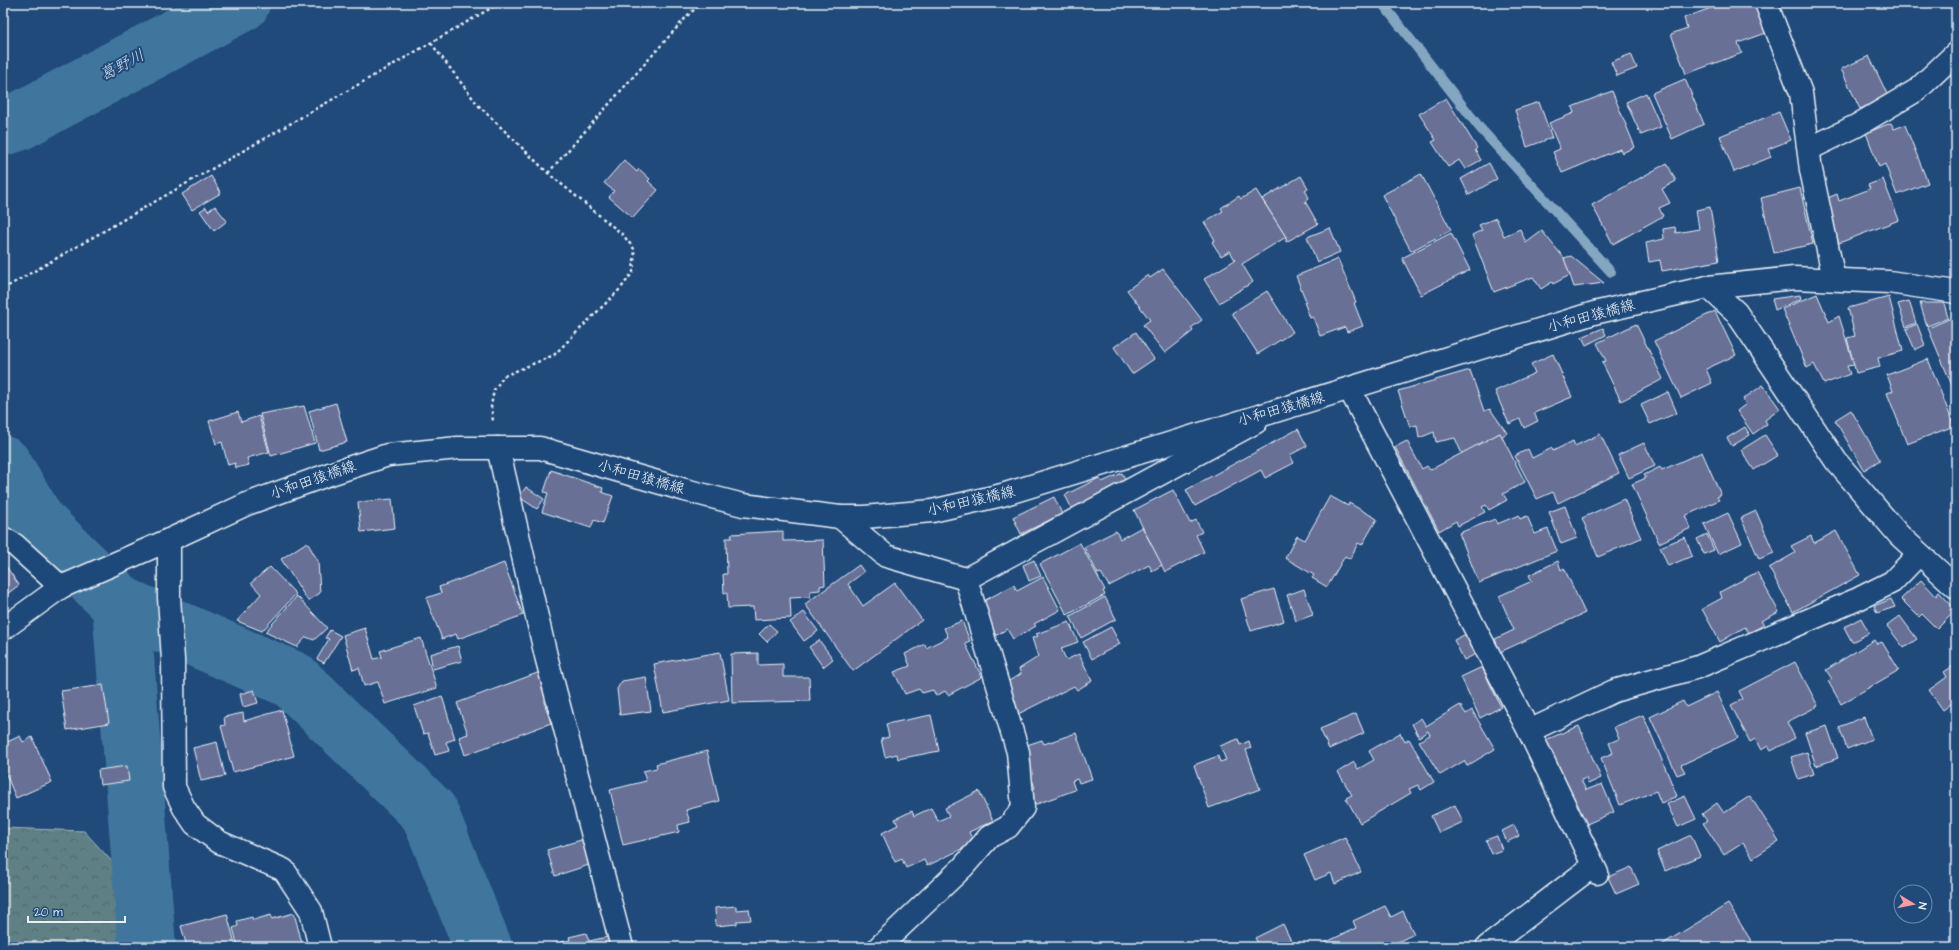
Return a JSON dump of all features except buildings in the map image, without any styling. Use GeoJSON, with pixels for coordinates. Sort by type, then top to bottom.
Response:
{"type":"FeatureCollection","features":[{"type":"Feature","properties":{"kind":"street"},"geometry":{"type":"LineString","coordinates":[[1766,3],[1801,93],[1811,170],[1834,279]]}},
{"type":"Feature","properties":{"kind":"street"},"geometry":{"type":"LineString","coordinates":[[1809,149],[1856,126],[1917,90],[1956,53]]}},
{"type":"Feature","properties":{"kind":"street","name":"小和田猿橋線"},"geometry":{"type":"LineString","coordinates":[[3,629],[61,587],[248,504],[327,475],[388,455],[458,448],[540,448],[685,490],[743,504],[840,517],[864,517],[932,511],[1002,495],[1283,408],[1350,390],[1594,313],[1708,287],[1794,278],[1889,282],[1956,292]]}},
{"type":"Feature","properties":{"kind":"street"},"geometry":{"type":"LineString","coordinates":[[1708,287],[1736,312],[1836,461],[1899,535],[1956,587]]}},
{"type":"Feature","properties":{"kind":"street"},"geometry":{"type":"LineString","coordinates":[[1350,390],[1529,731],[1595,869],[1487,947]]}},
{"type":"Feature","properties":{"kind":"street"},"geometry":{"type":"LineString","coordinates":[[840,517],[886,556],[966,579],[1283,408]]}},
{"type":"Feature","properties":{"kind":"street"},"geometry":{"type":"LineString","coordinates":[[498,448],[546,656],[622,947]]}},
{"type":"Feature","properties":{"kind":"street"},"geometry":{"type":"LineString","coordinates":[[3,538],[15,545],[61,587]]}},
{"type":"Feature","properties":{"kind":"street"},"geometry":{"type":"LineString","coordinates":[[169,540],[169,597],[173,660],[174,787],[184,808],[195,824],[219,842],[284,870],[311,911],[320,947]]}},
{"type":"Feature","properties":{"kind":"street"},"geometry":{"type":"LineString","coordinates":[[1529,731],[1614,690],[1698,667],[1858,599],[1892,582],[1919,554]]}},
{"type":"Feature","properties":{"kind":"street"},"geometry":{"type":"LineString","coordinates":[[879,947],[963,867],[989,837],[1008,827],[1023,808],[1018,752],[966,579]]}},
{"type":"Feature","properties":{"kind":"path"},"geometry":{"type":"LineString","coordinates":[[3,289],[500,3]]}},
{"type":"Feature","properties":{"kind":"path"},"geometry":{"type":"LineString","coordinates":[[548,173],[688,15],[702,3]]}},
{"type":"Feature","properties":{"kind":"path"},"geometry":{"type":"LineString","coordinates":[[431,43],[478,105],[548,173],[623,235],[635,250],[633,272],[621,288],[554,355],[504,376],[494,390],[491,406],[498,448]]}},
{"type":"Feature","properties":{"kind":"green space"},"geometry":{"type":"Polygon","coordinates":[[[3,828],[84,831],[128,879],[123,947],[3,947],[3,828]]]}},
{"type":"Feature","properties":{"kind":"waterway","name":"葛野川"},"geometry":{"type":"LineString","coordinates":[[3,127],[18,122],[241,3]]}},
{"type":"Feature","properties":{"kind":"waterway"},"geometry":{"type":"LineString","coordinates":[[1382,3],[1480,128],[1611,272]]}},
{"type":"Feature","properties":{"kind":"waterway"},"geometry":{"type":"LineString","coordinates":[[3,465],[37,523],[121,605],[293,680],[429,812],[483,947]]}},
{"type":"Feature","properties":{"kind":"waterway"},"geometry":{"type":"LineString","coordinates":[[121,605],[147,947]]}}]}
